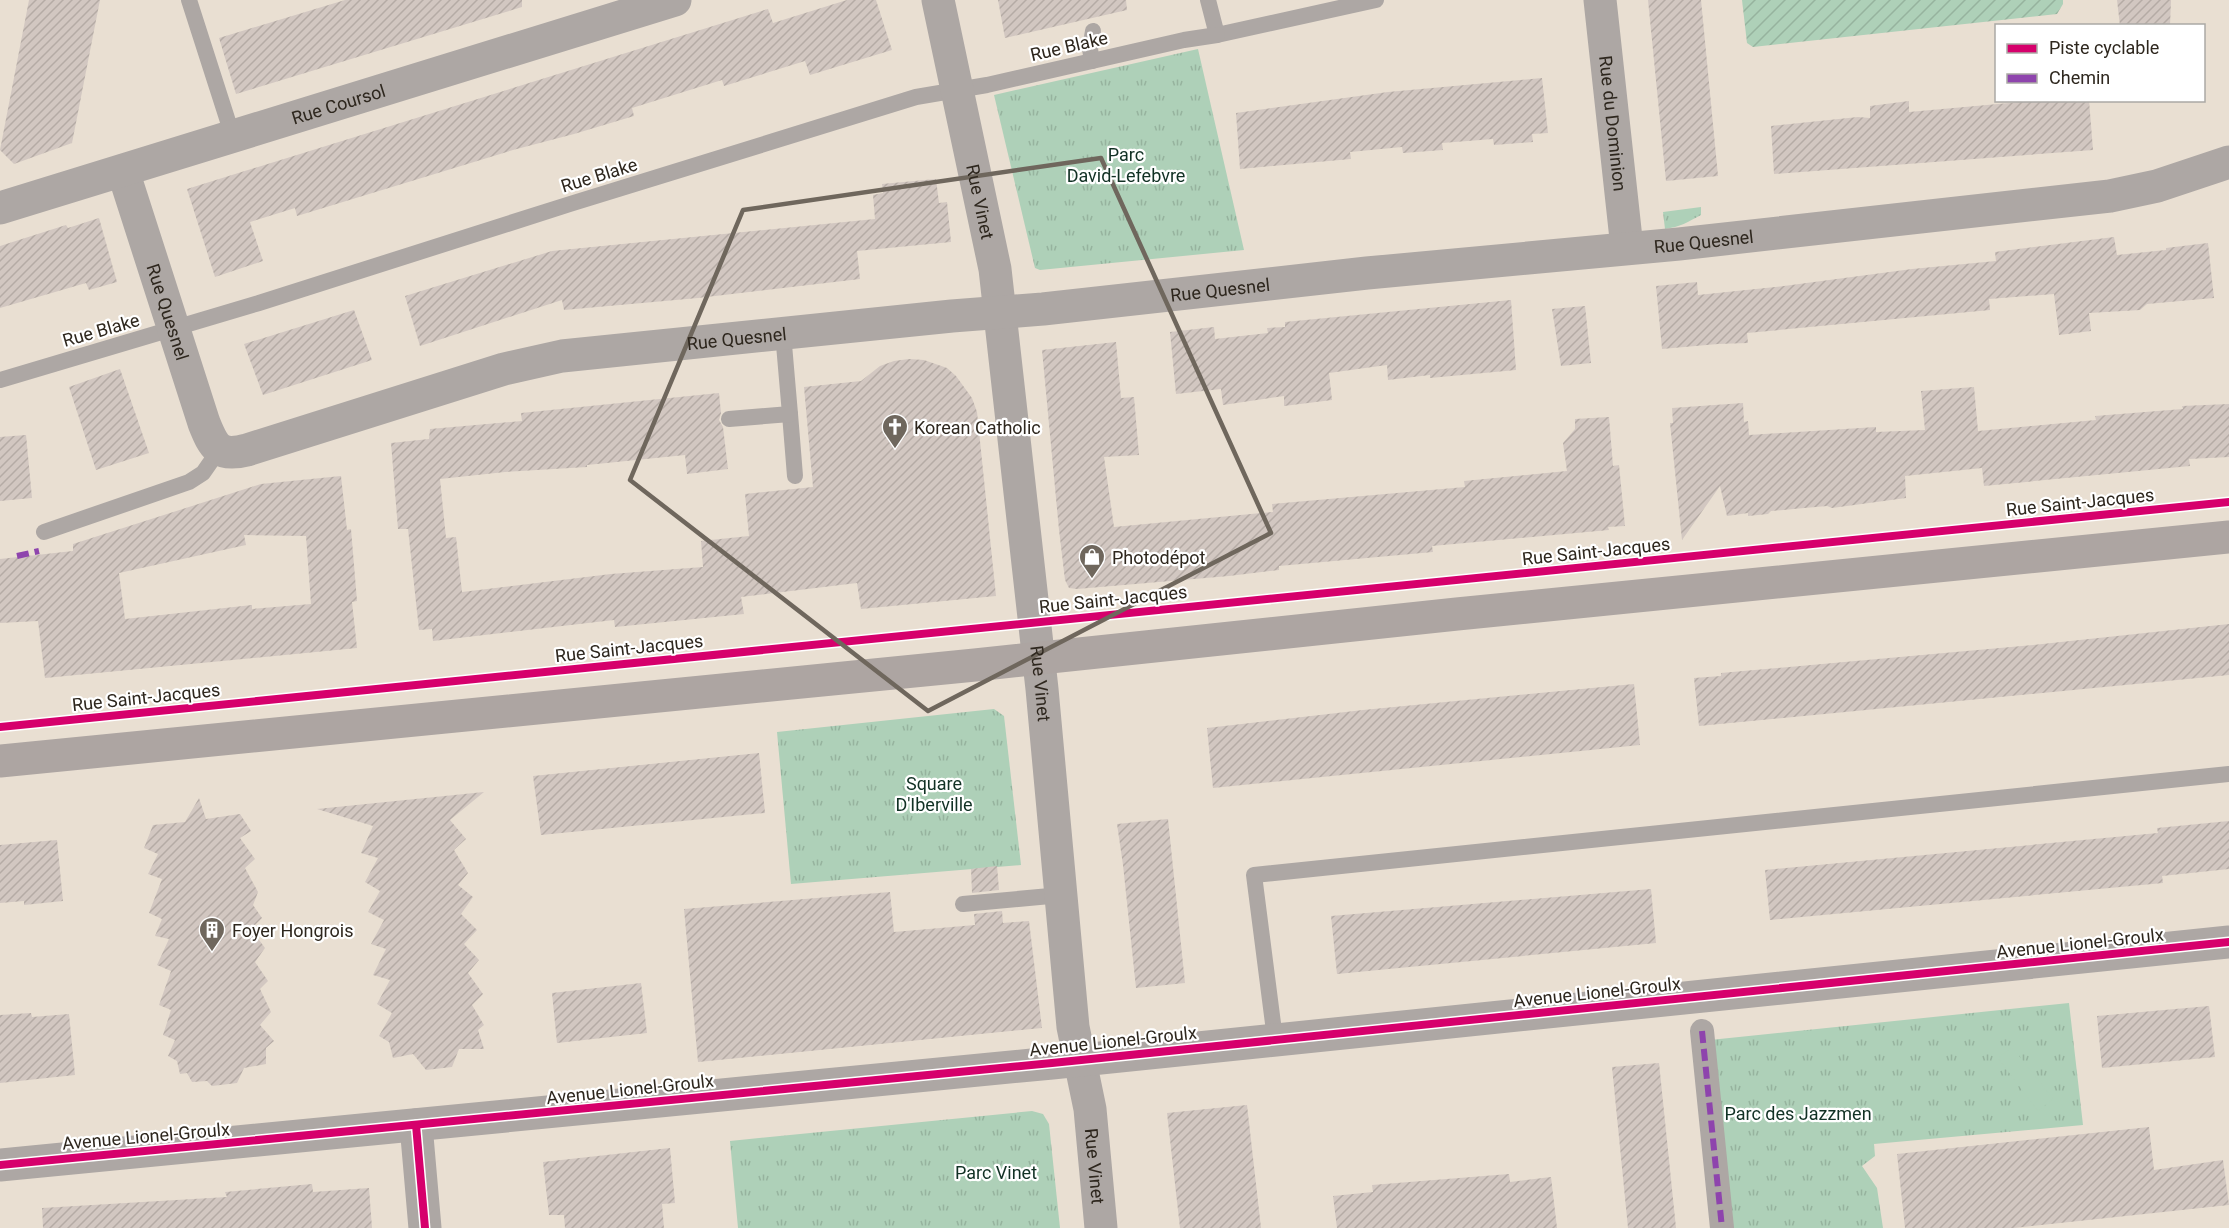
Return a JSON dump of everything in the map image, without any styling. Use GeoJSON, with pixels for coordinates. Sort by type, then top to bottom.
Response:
{"type":"FeatureCollection","features":[{"type":"Feature","properties":{"kind":"main road"},"geometry":{"type":"LineString","coordinates":[[0,761],[2229,537]]}},
{"type":"Feature","properties":{"kind":"street","name":"Rue Coursol"},"geometry":{"type":"LineString","coordinates":[[0,208],[675,0]]}},
{"type":"Feature","properties":{"kind":"street","name":"Rue Vinet"},"geometry":{"type":"LineString","coordinates":[[938,0],[993,255],[1039,658],[1073,1027],[1090,1109],[1101,1228]]}},
{"type":"Feature","properties":{"kind":"street","name":"Rue du Dominion"},"geometry":{"type":"LineString","coordinates":[[1600,0],[1627,248]]}},
{"type":"Feature","properties":{"kind":"street","name":"Rue Quesnel"},"geometry":{"type":"LineString","coordinates":[[123,171],[204,423],[219,450],[230,453],[247,450],[532,361],[2110,196],[2157,186],[2229,162]]}},
{"type":"Feature","properties":{"kind":"street","name":"Avenue Lionel-Groulx"},"geometry":{"type":"LineString","coordinates":[[0,1165],[1081,1060],[2229,942]]}},
{"type":"Feature","properties":{"kind":"street"},"geometry":{"type":"LineString","coordinates":[[1702,1031],[1722,1228]]}},
{"type":"Feature","properties":{"kind":"street"},"geometry":{"type":"LineString","coordinates":[[416,1125],[425,1228]]}},
{"type":"Feature","properties":{"kind":"lane"},"geometry":{"type":"LineString","coordinates":[[189,0],[233,137]]}},
{"type":"Feature","properties":{"kind":"lane"},"geometry":{"type":"LineString","coordinates":[[1208,0],[1217,35]]}},
{"type":"Feature","properties":{"kind":"lane","name":"Rue Blake"},"geometry":{"type":"LineString","coordinates":[[0,380],[174,329],[916,97],[987,85],[1184,39],[1217,35],[1376,0]]}},
{"type":"Feature","properties":{"kind":"lane"},"geometry":{"type":"LineString","coordinates":[[1092,61],[1090,50],[1094,31]]}},
{"type":"Feature","properties":{"kind":"lane"},"geometry":{"type":"LineString","coordinates":[[783,333],[795,476]]}},
{"type":"Feature","properties":{"kind":"lane"},"geometry":{"type":"LineString","coordinates":[[729,419],[790,414]]}},
{"type":"Feature","properties":{"kind":"lane"},"geometry":{"type":"LineString","coordinates":[[44,532],[189,482],[203,473],[219,450]]}},
{"type":"Feature","properties":{"kind":"lane"},"geometry":{"type":"LineString","coordinates":[[1275,1039],[1254,875],[2229,774]]}},
{"type":"Feature","properties":{"kind":"lane"},"geometry":{"type":"LineString","coordinates":[[963,904],[1061,895]]}},
{"type":"Feature","properties":{"kind":"highlighted area"},"geometry":{"type":"Polygon","coordinates":[[[1101,158],[1271,533],[928,711],[630,480],[743,210],[1101,158]]]}},
{"type":"Feature","properties":{"kind":"green space"},"geometry":{"type":"Polygon","coordinates":[[[1742,0],[2063,0],[2063,4],[2057,14],[1753,47],[1747,43],[1742,0]]]}},
{"type":"Feature","properties":{"kind":"green space","name":"Parc David-Lefebvre"},"geometry":{"type":"Polygon","coordinates":[[[1198,49],[1244,250],[1040,270],[1035,268],[994,95],[1198,49]]]}},
{"type":"Feature","properties":{"kind":"green space"},"geometry":{"type":"Polygon","coordinates":[[[1701,207],[1701,215],[1680,226],[1665,229],[1663,212],[1701,207]]]}},
{"type":"Feature","properties":{"kind":"green space","name":"Square D'Iberville"},"geometry":{"type":"Polygon","coordinates":[[[994,709],[1004,716],[1021,865],[791,884],[777,732],[994,709]]]}},
{"type":"Feature","properties":{"kind":"green space","name":"Parc des Jazzmen"},"geometry":{"type":"Polygon","coordinates":[[[2069,1003],[2083,1125],[1874,1144],[1875,1156],[1862,1166],[1877,1188],[1883,1228],[1728,1228],[1710,1040],[2069,1003]]]}},
{"type":"Feature","properties":{"kind":"green space"},"geometry":{"type":"Polygon","coordinates":[[[2012,1047],[2053,1099],[2038,1111],[1998,1058],[2012,1047]]]}},
{"type":"Feature","properties":{"kind":"green space","name":"Parc Vinet"},"geometry":{"type":"Polygon","coordinates":[[[1032,1111],[1043,1114],[1049,1124],[1060,1228],[738,1228],[730,1141],[1032,1111]]]}},
{"type":"Feature","properties":{"kind":"building"},"geometry":{"type":"Polygon","coordinates":[[[29,0],[100,0],[72,143],[14,164],[0,150],[29,0]]]}},
{"type":"Feature","properties":{"kind":"building"},"geometry":{"type":"Polygon","coordinates":[[[345,0],[522,0],[522,7],[236,94],[219,38],[345,0]]]}},
{"type":"Feature","properties":{"kind":"building"},"geometry":{"type":"Polygon","coordinates":[[[847,0],[876,0],[892,50],[810,75],[805,61],[724,86],[722,80],[632,108],[634,116],[513,150],[297,216],[295,208],[250,222],[263,261],[215,277],[187,189],[768,9],[773,23],[847,0]]]}},
{"type":"Feature","properties":{"kind":"building"},"geometry":{"type":"Polygon","coordinates":[[[998,0],[1126,0],[1127,10],[1005,38],[998,0]]]}},
{"type":"Feature","properties":{"kind":"building"},"geometry":{"type":"Polygon","coordinates":[[[1648,0],[1701,0],[1718,176],[1666,181],[1648,0]]]}},
{"type":"Feature","properties":{"kind":"building"},"geometry":{"type":"Polygon","coordinates":[[[2117,0],[2171,0],[2170,24],[2120,24],[2117,0]]]}},
{"type":"Feature","properties":{"kind":"building"},"geometry":{"type":"Polygon","coordinates":[[[1542,78],[1548,133],[1532,134],[1533,142],[1494,145],[1493,139],[1442,143],[1443,150],[1403,153],[1402,147],[1350,152],[1351,159],[1240,169],[1236,113],[1388,92],[1542,78]]]}},
{"type":"Feature","properties":{"kind":"building"},"geometry":{"type":"Polygon","coordinates":[[[1909,101],[1909,112],[2019,102],[2089,102],[2093,150],[1774,174],[1771,126],[1858,117],[1870,118],[1870,106],[1909,101]]]}},
{"type":"Feature","properties":{"kind":"building"},"geometry":{"type":"Polygon","coordinates":[[[936,179],[939,203],[947,202],[951,242],[857,251],[860,279],[698,298],[564,310],[562,300],[420,346],[405,296],[552,251],[875,219],[873,195],[883,193],[882,184],[936,179]]]}},
{"type":"Feature","properties":{"kind":"building"},"geometry":{"type":"Polygon","coordinates":[[[99,218],[117,282],[89,290],[86,283],[0,308],[0,246],[66,225],[68,228],[99,218]]]}},
{"type":"Feature","properties":{"kind":"building"},"geometry":{"type":"Polygon","coordinates":[[[2114,237],[2117,255],[2208,243],[2214,298],[2147,304],[2140,310],[2089,313],[2091,331],[2059,335],[2054,294],[1989,299],[1990,310],[1747,333],[1748,343],[1662,349],[1656,286],[1697,282],[1698,295],[1784,286],[1912,269],[1996,261],[1995,252],[2114,237]]]}},
{"type":"Feature","properties":{"kind":"building"},"geometry":{"type":"Polygon","coordinates":[[[1511,300],[1516,370],[1388,380],[1387,365],[1329,373],[1332,400],[1284,406],[1284,396],[1223,405],[1221,389],[1176,394],[1170,332],[1214,327],[1215,339],[1268,333],[1267,328],[1285,327],[1285,322],[1511,300]]]}},
{"type":"Feature","properties":{"kind":"building"},"geometry":{"type":"Polygon","coordinates":[[[1585,306],[1591,363],[1561,366],[1552,309],[1585,306]]]}},
{"type":"Feature","properties":{"kind":"building"},"geometry":{"type":"Polygon","coordinates":[[[354,310],[372,360],[263,395],[244,344],[354,310]]]}},
{"type":"Feature","properties":{"kind":"building"},"geometry":{"type":"Polygon","coordinates":[[[1116,342],[1121,398],[1134,397],[1139,455],[1104,457],[1114,527],[1273,512],[1272,504],[1465,487],[1464,481],[1567,471],[1563,443],[1575,429],[1575,419],[1609,417],[1613,466],[1619,465],[1625,526],[1608,527],[1609,530],[1432,546],[1433,552],[1279,566],[1279,570],[1229,576],[1069,588],[1065,580],[1059,530],[1042,350],[1116,342]]]}},
{"type":"Feature","properties":{"kind":"building"},"geometry":{"type":"Polygon","coordinates":[[[909,359],[924,360],[947,368],[972,398],[977,412],[996,596],[861,609],[857,583],[741,597],[744,614],[615,627],[614,620],[433,641],[432,629],[419,630],[408,529],[398,529],[391,443],[429,439],[430,429],[522,421],[521,413],[719,393],[721,413],[719,420],[723,427],[728,469],[687,474],[685,455],[587,465],[587,467],[440,479],[446,538],[456,537],[462,592],[611,574],[703,567],[701,541],[749,536],[745,494],[813,487],[804,387],[861,381],[880,366],[909,359]]]}},
{"type":"Feature","properties":{"kind":"building"},"geometry":{"type":"Polygon","coordinates":[[[120,369],[149,453],[96,470],[69,387],[120,369]]]}},
{"type":"Feature","properties":{"kind":"building"},"geometry":{"type":"Polygon","coordinates":[[[1974,387],[1978,431],[2096,420],[2095,416],[2183,409],[2182,406],[2229,404],[2229,457],[2189,459],[2190,466],[1984,486],[1982,468],[1905,476],[1906,498],[1832,508],[1827,506],[1771,511],[1768,514],[1748,516],[1748,513],[1727,516],[1720,486],[1682,540],[1670,423],[1673,423],[1672,408],[1743,403],[1744,422],[1748,421],[1749,435],[1876,427],[1876,432],[1925,430],[1921,391],[1974,387]]]}},
{"type":"Feature","properties":{"kind":"building"},"geometry":{"type":"Polygon","coordinates":[[[26,435],[32,498],[0,501],[0,437],[26,435]]]}},
{"type":"Feature","properties":{"kind":"building"},"geometry":{"type":"Polygon","coordinates":[[[341,476],[347,530],[351,529],[357,601],[352,602],[357,648],[45,678],[38,621],[0,623],[0,559],[73,551],[73,544],[261,484],[341,476]],[[244,535],[246,545],[119,573],[125,619],[252,605],[252,609],[311,604],[306,536],[244,535]]]}},
{"type":"Feature","properties":{"kind":"building"},"geometry":{"type":"Polygon","coordinates":[[[2229,624],[2229,675],[1699,726],[1694,678],[1721,676],[1721,673],[2033,645],[2229,624]]]}},
{"type":"Feature","properties":{"kind":"building"},"geometry":{"type":"Polygon","coordinates":[[[1634,684],[1640,745],[1213,788],[1207,728],[1363,710],[1634,684]]]}},
{"type":"Feature","properties":{"kind":"building"},"geometry":{"type":"Polygon","coordinates":[[[759,753],[765,813],[541,835],[533,776],[759,753]]]}},
{"type":"Feature","properties":{"kind":"building","name":"Foyer Hongrois"},"geometry":{"type":"Polygon","coordinates":[[[484,792],[450,820],[466,839],[454,850],[468,873],[458,885],[473,897],[461,914],[477,930],[464,944],[479,960],[468,973],[483,994],[472,1005],[484,1025],[478,1030],[484,1049],[459,1049],[452,1067],[426,1070],[413,1054],[393,1058],[389,1042],[379,1036],[392,1013],[377,1004],[390,980],[373,975],[386,949],[371,944],[384,920],[368,912],[380,891],[365,882],[378,858],[361,853],[373,826],[317,809],[484,792]]]}},
{"type":"Feature","properties":{"kind":"building","name":"Foyer Hongrois"},"geometry":{"type":"Polygon","coordinates":[[[199,798],[206,819],[240,814],[251,831],[240,838],[255,859],[245,868],[258,892],[253,905],[262,918],[251,929],[265,948],[255,962],[268,981],[260,989],[271,1012],[260,1025],[274,1041],[266,1048],[266,1064],[244,1068],[237,1083],[212,1086],[207,1081],[192,1082],[187,1073],[180,1074],[177,1061],[168,1056],[175,1040],[163,1035],[171,1010],[159,1005],[171,971],[157,965],[169,939],[155,936],[162,919],[149,913],[162,879],[148,874],[158,854],[144,848],[153,825],[185,822],[199,798]]]}},
{"type":"Feature","properties":{"kind":"building"},"geometry":{"type":"Polygon","coordinates":[[[1168,819],[1185,983],[1136,988],[1117,824],[1168,819]]]}},
{"type":"Feature","properties":{"kind":"building"},"geometry":{"type":"Polygon","coordinates":[[[2229,821],[2229,869],[2162,876],[2163,883],[1770,920],[1765,870],[2158,833],[2157,828],[2229,821]]]}},
{"type":"Feature","properties":{"kind":"building"},"geometry":{"type":"Polygon","coordinates":[[[57,840],[63,901],[24,905],[24,901],[0,903],[0,845],[57,840]]]}},
{"type":"Feature","properties":{"kind":"building"},"geometry":{"type":"Polygon","coordinates":[[[997,866],[999,890],[972,893],[971,869],[997,866]]]}},
{"type":"Feature","properties":{"kind":"building"},"geometry":{"type":"Polygon","coordinates":[[[1651,889],[1656,943],[1337,974],[1331,916],[1651,889]]]}},
{"type":"Feature","properties":{"kind":"building"},"geometry":{"type":"Polygon","coordinates":[[[890,892],[894,932],[975,925],[974,914],[1002,911],[1003,923],[1029,921],[1042,1028],[698,1062],[684,909],[890,892]]]}},
{"type":"Feature","properties":{"kind":"building"},"geometry":{"type":"Polygon","coordinates":[[[641,983],[647,1033],[557,1043],[552,993],[641,983]]]}},
{"type":"Feature","properties":{"kind":"building"},"geometry":{"type":"Polygon","coordinates":[[[2209,1006],[2215,1057],[2102,1068],[2097,1016],[2209,1006]]]}},
{"type":"Feature","properties":{"kind":"building"},"geometry":{"type":"Polygon","coordinates":[[[31,1013],[32,1017],[69,1014],[75,1075],[0,1083],[0,1015],[31,1013]]]}},
{"type":"Feature","properties":{"kind":"building"},"geometry":{"type":"Polygon","coordinates":[[[1659,1063],[1676,1228],[1628,1228],[1612,1067],[1659,1063]]]}},
{"type":"Feature","properties":{"kind":"building"},"geometry":{"type":"Polygon","coordinates":[[[1247,1105],[1261,1228],[1180,1228],[1167,1113],[1247,1105]]]}},
{"type":"Feature","properties":{"kind":"building"},"geometry":{"type":"Polygon","coordinates":[[[2149,1127],[2154,1170],[2223,1160],[2229,1205],[2014,1228],[1905,1228],[1897,1154],[2149,1127]]]}},
{"type":"Feature","properties":{"kind":"building"},"geometry":{"type":"Polygon","coordinates":[[[670,1148],[675,1203],[662,1204],[664,1228],[565,1228],[564,1215],[549,1215],[543,1162],[670,1148]]]}},
{"type":"Feature","properties":{"kind":"building"},"geometry":{"type":"Polygon","coordinates":[[[1509,1174],[1510,1182],[1551,1177],[1557,1228],[1337,1228],[1333,1196],[1373,1192],[1372,1185],[1509,1174]]]}},
{"type":"Feature","properties":{"kind":"building"},"geometry":{"type":"Polygon","coordinates":[[[312,1184],[313,1192],[369,1188],[372,1228],[43,1228],[42,1208],[227,1197],[225,1192],[312,1184]]]}},
{"type":"Feature","properties":{"kind":"marked path"},"geometry":{"type":"LineString","coordinates":[[17,556],[39,551]]}},
{"type":"Feature","properties":{"kind":"marked path"},"geometry":{"type":"LineString","coordinates":[[1702,1031],[1722,1228]]}},
{"type":"Feature","properties":{"kind":"cycle path","name":"Rue Saint-Jacques"},"geometry":{"type":"LineString","coordinates":[[0,727],[2229,502]]}},
{"type":"Feature","properties":{"kind":"cycle path"},"geometry":{"type":"LineString","coordinates":[[0,1165],[1052,1063],[2229,942]]}},
{"type":"Feature","properties":{"kind":"cycle path"},"geometry":{"type":"LineString","coordinates":[[416,1125],[425,1228]]}},
{"type":"Feature","properties":{"kind":"place","name":"Korean Catholic"},"geometry":{"type":"Point","coordinates":[895,450]}},
{"type":"Feature","properties":{"kind":"place","name":"Photodépot"},"geometry":{"type":"Point","coordinates":[1092,580]}},
{"type":"Feature","properties":{"kind":"place","name":"Foyer Hongrois"},"geometry":{"type":"Point","coordinates":[212,953]}}]}
